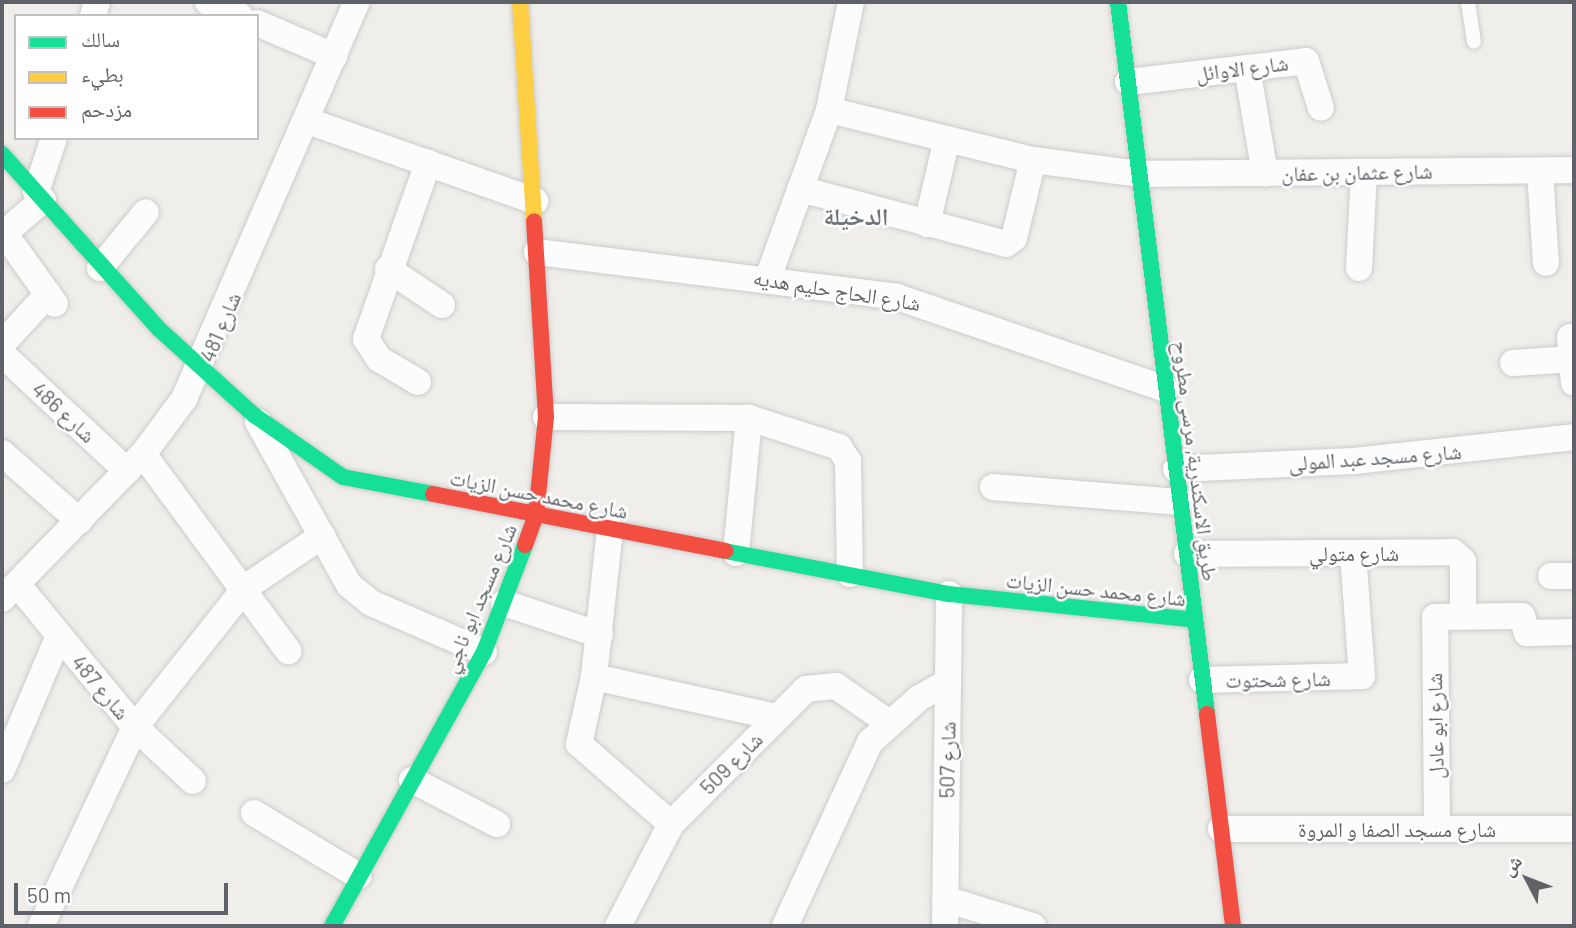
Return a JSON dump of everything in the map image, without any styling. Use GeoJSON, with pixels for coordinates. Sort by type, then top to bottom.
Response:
{"type":"FeatureCollection","features":[{"type":"Feature","properties":{"kind":"street"},"geometry":{"type":"LineString","coordinates":[[208,2],[235,14]]}},
{"type":"Feature","properties":{"kind":"street","name":"شارع 481"},"geometry":{"type":"LineString","coordinates":[[9,592],[135,463],[202,369],[357,2]]}},
{"type":"Feature","properties":{"kind":"street","name":"شارع مسجد ابو ناجي"},"geometry":{"type":"LineString","coordinates":[[332,926],[484,652],[536,515],[546,417],[535,201],[520,2]]}},
{"type":"Feature","properties":{"kind":"street"},"geometry":{"type":"LineString","coordinates":[[768,278],[829,110],[851,2]]}},
{"type":"Feature","properties":{"kind":"street","name":"طريق الاسكندرية, مرسى مطروح"},"geometry":{"type":"LineString","coordinates":[[1118,2],[1233,926]]}},
{"type":"Feature","properties":{"kind":"street"},"geometry":{"type":"LineString","coordinates":[[259,24],[334,56]]}},
{"type":"Feature","properties":{"kind":"street","name":"شارع الاوائل"},"geometry":{"type":"LineString","coordinates":[[1128,82],[1307,61],[1321,108]]}},
{"type":"Feature","properties":{"kind":"street"},"geometry":{"type":"LineString","coordinates":[[1247,68],[1265,173]]}},
{"type":"Feature","properties":{"kind":"street","name":"شارع عثمان بن عفان"},"geometry":{"type":"LineString","coordinates":[[829,110],[1033,160],[1139,174],[1574,170]]}},
{"type":"Feature","properties":{"kind":"street"},"geometry":{"type":"LineString","coordinates":[[308,121],[535,201]]}},
{"type":"Feature","properties":{"kind":"street"},"geometry":{"type":"LineString","coordinates":[[927,225],[947,139]]}},
{"type":"Feature","properties":{"kind":"street"},"geometry":{"type":"LineString","coordinates":[[2,344],[51,299],[3,234],[40,196],[54,140]]}},
{"type":"Feature","properties":{"kind":"street","name":"شارع محمد حسن الزيات"},"geometry":{"type":"LineString","coordinates":[[2,154],[100,268],[202,369],[254,415],[343,477],[949,594],[1195,620]]}},
{"type":"Feature","properties":{"kind":"street"},"geometry":{"type":"LineString","coordinates":[[800,189],[927,225],[1011,242],[1033,160]]}},
{"type":"Feature","properties":{"kind":"street"},"geometry":{"type":"LineString","coordinates":[[418,382],[379,359],[366,339],[388,269],[428,163]]}},
{"type":"Feature","properties":{"kind":"street"},"geometry":{"type":"LineString","coordinates":[[1540,170],[1546,263]]}},
{"type":"Feature","properties":{"kind":"street"},"geometry":{"type":"LineString","coordinates":[[1359,268],[1364,172]]}},
{"type":"Feature","properties":{"kind":"street"},"geometry":{"type":"LineString","coordinates":[[100,268],[146,212]]}},
{"type":"Feature","properties":{"kind":"street","name":"شارع الحاج حليم هديه"},"geometry":{"type":"LineString","coordinates":[[537,252],[768,278],[926,304],[1166,389]]}},
{"type":"Feature","properties":{"kind":"street"},"geometry":{"type":"LineString","coordinates":[[388,269],[442,304]]}},
{"type":"Feature","properties":{"kind":"street","name":"شارع 486"},"geometry":{"type":"LineString","coordinates":[[2,354],[135,463],[246,587],[288,651]]}},
{"type":"Feature","properties":{"kind":"street"},"geometry":{"type":"LineString","coordinates":[[1513,363],[1573,359]]}},
{"type":"Feature","properties":{"kind":"street"},"geometry":{"type":"LineString","coordinates":[[254,415],[349,585],[371,603],[484,652]]}},
{"type":"Feature","properties":{"kind":"street"},"geometry":{"type":"LineString","coordinates":[[546,417],[749,418],[845,453],[850,574]]}},
{"type":"Feature","properties":{"kind":"street"},"geometry":{"type":"LineString","coordinates":[[736,553],[749,418]]}},
{"type":"Feature","properties":{"kind":"street","name":"شارع مسجد عبد المولى"},"geometry":{"type":"LineString","coordinates":[[1176,469],[1354,461],[1574,436]]}},
{"type":"Feature","properties":{"kind":"street"},"geometry":{"type":"LineString","coordinates":[[2,453],[79,521]]}},
{"type":"Feature","properties":{"kind":"street"},"geometry":{"type":"LineString","coordinates":[[993,487],[1180,502]]}},
{"type":"Feature","properties":{"kind":"street"},"geometry":{"type":"LineString","coordinates":[[610,529],[594,677],[579,744],[671,824]]}},
{"type":"Feature","properties":{"kind":"street"},"geometry":{"type":"LineString","coordinates":[[41,926],[135,727],[246,587],[321,536]]}},
{"type":"Feature","properties":{"kind":"street","name":"شارع شحتوت"},"geometry":{"type":"LineString","coordinates":[[1202,680],[1355,679],[1365,669],[1353,553]]}},
{"type":"Feature","properties":{"kind":"street","name":"شارع متولي"},"geometry":{"type":"LineString","coordinates":[[1187,554],[1456,554],[1463,561],[1463,615]]}},
{"type":"Feature","properties":{"kind":"street","name":"شارع 487"},"geometry":{"type":"LineString","coordinates":[[9,592],[59,636],[135,727],[193,781]]}},
{"type":"Feature","properties":{"kind":"street","name":"شارع 507"},"geometry":{"type":"LineString","coordinates":[[945,926],[949,594]]}},
{"type":"Feature","properties":{"kind":"street"},"geometry":{"type":"LineString","coordinates":[[504,603],[600,635]]}},
{"type":"Feature","properties":{"kind":"street","name":"شارع ابو عادل"},"geometry":{"type":"LineString","coordinates":[[1437,829],[1434,623],[1438,615],[1463,615]]}},
{"type":"Feature","properties":{"kind":"street"},"geometry":{"type":"LineString","coordinates":[[1463,615],[1522,616],[1527,633],[1574,632]]}},
{"type":"Feature","properties":{"kind":"street"},"geometry":{"type":"LineString","coordinates":[[2,770],[59,636]]}},
{"type":"Feature","properties":{"kind":"street"},"geometry":{"type":"LineString","coordinates":[[594,677],[776,717]]}},
{"type":"Feature","properties":{"kind":"street"},"geometry":{"type":"LineString","coordinates":[[785,926],[870,742],[889,723],[948,682]]}},
{"type":"Feature","properties":{"kind":"street","name":"شارع 509"},"geometry":{"type":"LineString","coordinates":[[618,926],[671,824],[776,717],[820,684],[849,693],[889,723]]}},
{"type":"Feature","properties":{"kind":"street"},"geometry":{"type":"LineString","coordinates":[[412,780],[497,824]]}},
{"type":"Feature","properties":{"kind":"street"},"geometry":{"type":"LineString","coordinates":[[254,813],[354,885],[346,926]]}},
{"type":"Feature","properties":{"kind":"street","name":"شارع مسجد الصفا و المروة"},"geometry":{"type":"LineString","coordinates":[[1221,829],[1574,829]]}},
{"type":"Feature","properties":{"kind":"street"},"geometry":{"type":"LineString","coordinates":[[945,899],[1033,926]]}},
{"type":"Feature","properties":{"kind":"lane"},"geometry":{"type":"LineString","coordinates":[[1468,2],[1474,42]]}},
{"type":"Feature","properties":{"kind":"traffic: fast"},"geometry":{"type":"LineString","coordinates":[[1118,2],[1207,714]]}},
{"type":"Feature","properties":{"kind":"traffic: fast"},"geometry":{"type":"LineString","coordinates":[[2,154],[159,329],[254,415],[343,477],[433,494]]}},
{"type":"Feature","properties":{"kind":"traffic: fast"},"geometry":{"type":"LineString","coordinates":[[332,926],[484,652],[525,545]]}},
{"type":"Feature","properties":{"kind":"traffic: fast"},"geometry":{"type":"LineString","coordinates":[[725,551],[949,594],[1195,620]]}},
{"type":"Feature","properties":{"kind":"traffic: slow"},"geometry":{"type":"LineString","coordinates":[[520,2],[534,221]]}},
{"type":"Feature","properties":{"kind":"traffic: jam"},"geometry":{"type":"LineString","coordinates":[[525,545],[536,515],[546,417],[534,221]]}},
{"type":"Feature","properties":{"kind":"traffic: jam"},"geometry":{"type":"LineString","coordinates":[[433,494],[725,551]]}},
{"type":"Feature","properties":{"kind":"traffic: jam"},"geometry":{"type":"LineString","coordinates":[[1207,714],[1233,926]]}},
{"type":"Feature","properties":{"kind":"district","name":"الدخيلة"},"geometry":{"type":"Point","coordinates":[856,216]}}]}
